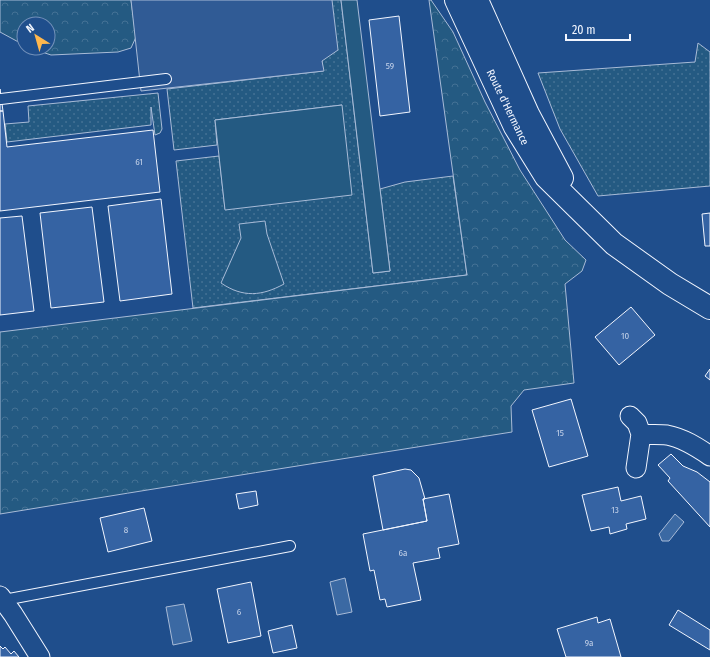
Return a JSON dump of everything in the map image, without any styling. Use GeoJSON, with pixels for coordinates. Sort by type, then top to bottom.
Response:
{"type":"FeatureCollection","features":[{"type":"Feature","properties":{"kind":"main road","name":"Route d'Hermance"},"geometry":{"type":"LineString","coordinates":[[456,0],[516,127],[546,177],[614,244],[670,284],[710,308]]}},
{"type":"Feature","properties":{"kind":"main road","name":"Route d'Hermance"},"geometry":{"type":"LineString","coordinates":[[477,0],[528,114],[575,204]]}},
{"type":"Feature","properties":{"kind":"street"},"geometry":{"type":"LineString","coordinates":[[630,416],[637,423],[642,434],[636,468]]}},
{"type":"Feature","properties":{"kind":"street"},"geometry":{"type":"LineString","coordinates":[[642,434],[666,435],[676,438],[710,456]]}},
{"type":"Feature","properties":{"kind":"street"},"geometry":{"type":"LineString","coordinates":[[2,598],[40,657]]}},
{"type":"Feature","properties":{"kind":"lane"},"geometry":{"type":"LineString","coordinates":[[2,99],[166,79]]}},
{"type":"Feature","properties":{"kind":"lane"},"geometry":{"type":"LineString","coordinates":[[2,598],[290,546]]}},
{"type":"Feature","properties":{"kind":"green space"},"geometry":{"type":"Polygon","coordinates":[[[0,0],[131,0],[136,37],[131,48],[118,52],[56,55],[56,16],[16,16],[16,41],[0,32],[0,0]]]}},
{"type":"Feature","properties":{"kind":"green space"},"geometry":{"type":"Polygon","coordinates":[[[331,0],[341,0],[373,273],[390,271],[380,189],[405,182],[453,176],[467,275],[193,308],[176,161],[219,156],[225,209],[342,105],[215,120],[217,145],[174,150],[167,89],[323,71],[322,61],[331,0]]]}},
{"type":"Feature","properties":{"kind":"green space"},"geometry":{"type":"Polygon","coordinates":[[[341,0],[357,0],[390,271],[373,273],[341,0]]]}},
{"type":"Feature","properties":{"kind":"green space"},"geometry":{"type":"Polygon","coordinates":[[[429,0],[431,0],[453,32],[485,102],[520,170],[565,240],[586,260],[582,271],[565,284],[574,383],[524,390],[511,406],[512,432],[0,514],[0,332],[467,275],[429,0]]]}},
{"type":"Feature","properties":{"kind":"green space"},"geometry":{"type":"Polygon","coordinates":[[[698,43],[710,52],[710,186],[598,196],[560,129],[538,73],[695,62],[698,43]]]}},
{"type":"Feature","properties":{"kind":"green space"},"geometry":{"type":"Polygon","coordinates":[[[158,93],[162,129],[160,133],[155,135],[151,107],[151,125],[7,142],[5,124],[29,122],[28,106],[158,93]]]}},
{"type":"Feature","properties":{"kind":"green space"},"geometry":{"type":"Polygon","coordinates":[[[342,105],[352,195],[225,210],[215,120],[342,105]]]}},
{"type":"Feature","properties":{"kind":"green space"},"geometry":{"type":"Polygon","coordinates":[[[265,221],[267,234],[284,284],[268,291],[252,294],[229,288],[221,283],[241,238],[239,224],[265,221]]]}},
{"type":"Feature","properties":{"kind":"shaded area"},"geometry":{"type":"Polygon","coordinates":[[[131,0],[332,0],[338,50],[322,61],[324,71],[141,91],[131,0]]]}},
{"type":"Feature","properties":{"kind":"shaded area"},"geometry":{"type":"Polygon","coordinates":[[[675,514],[684,522],[669,541],[662,541],[659,534],[675,514]]]}},
{"type":"Feature","properties":{"kind":"shaded area"},"geometry":{"type":"Polygon","coordinates":[[[345,578],[352,612],[337,615],[330,582],[345,578]]]}},
{"type":"Feature","properties":{"kind":"shaded area"},"geometry":{"type":"Polygon","coordinates":[[[184,604],[192,641],[173,645],[166,607],[184,604]]]}},
{"type":"Feature","properties":{"kind":"building"},"geometry":{"type":"Polygon","coordinates":[[[399,16],[410,112],[380,116],[369,20],[399,16]]]}},
{"type":"Feature","properties":{"kind":"building"},"geometry":{"type":"Polygon","coordinates":[[[0,89],[3,111],[0,111],[0,89]]]}},
{"type":"Feature","properties":{"kind":"building"},"geometry":{"type":"Polygon","coordinates":[[[0,111],[3,111],[7,147],[153,130],[160,192],[0,211],[0,111]]]}},
{"type":"Feature","properties":{"kind":"building"},"geometry":{"type":"Polygon","coordinates":[[[161,199],[172,294],[120,301],[108,206],[161,199]]]}},
{"type":"Feature","properties":{"kind":"building"},"geometry":{"type":"Polygon","coordinates":[[[92,207],[104,302],[51,308],[40,213],[92,207]]]}},
{"type":"Feature","properties":{"kind":"building"},"geometry":{"type":"Polygon","coordinates":[[[710,213],[710,246],[705,246],[702,214],[710,213]]]}},
{"type":"Feature","properties":{"kind":"building"},"geometry":{"type":"Polygon","coordinates":[[[22,216],[34,311],[0,315],[0,218],[22,216]]]}},
{"type":"Feature","properties":{"kind":"building"},"geometry":{"type":"Polygon","coordinates":[[[631,307],[655,335],[619,365],[595,337],[631,307]]]}},
{"type":"Feature","properties":{"kind":"building"},"geometry":{"type":"Polygon","coordinates":[[[710,369],[710,380],[705,376],[710,369]]]}},
{"type":"Feature","properties":{"kind":"building"},"geometry":{"type":"Polygon","coordinates":[[[571,399],[588,456],[549,467],[532,410],[571,399]]]}},
{"type":"Feature","properties":{"kind":"building"},"geometry":{"type":"Polygon","coordinates":[[[671,454],[683,466],[697,472],[710,482],[710,527],[668,481],[670,478],[658,465],[671,454]]]}},
{"type":"Feature","properties":{"kind":"building"},"geometry":{"type":"Polygon","coordinates":[[[405,469],[411,470],[419,478],[425,499],[423,499],[427,521],[383,530],[373,476],[405,469]]]}},
{"type":"Feature","properties":{"kind":"building"},"geometry":{"type":"Polygon","coordinates":[[[618,487],[621,501],[641,496],[646,519],[626,524],[627,529],[610,534],[609,527],[591,531],[582,495],[618,487]]]}},
{"type":"Feature","properties":{"kind":"building"},"geometry":{"type":"Polygon","coordinates":[[[256,491],[258,505],[239,509],[236,494],[256,491]]]}},
{"type":"Feature","properties":{"kind":"building"},"geometry":{"type":"Polygon","coordinates":[[[449,494],[459,544],[438,548],[440,558],[413,563],[421,600],[387,607],[385,599],[380,600],[374,570],[370,571],[363,534],[427,521],[423,499],[449,494]]]}},
{"type":"Feature","properties":{"kind":"building"},"geometry":{"type":"Polygon","coordinates":[[[144,508],[152,541],[108,552],[100,518],[144,508]]]}},
{"type":"Feature","properties":{"kind":"building"},"geometry":{"type":"Polygon","coordinates":[[[251,582],[261,636],[228,643],[217,589],[251,582]]]}},
{"type":"Feature","properties":{"kind":"building"},"geometry":{"type":"Polygon","coordinates":[[[678,610],[710,630],[710,650],[669,625],[678,610]]]}},
{"type":"Feature","properties":{"kind":"building"},"geometry":{"type":"Polygon","coordinates":[[[597,617],[598,623],[610,619],[621,657],[566,657],[557,629],[597,617]]]}},
{"type":"Feature","properties":{"kind":"building"},"geometry":{"type":"Polygon","coordinates":[[[292,625],[297,648],[273,653],[268,631],[292,625]]]}},
{"type":"Feature","properties":{"kind":"building"},"geometry":{"type":"Polygon","coordinates":[[[0,646],[3,649],[5,647],[11,654],[14,651],[19,657],[0,657],[0,646]]]}}]}
